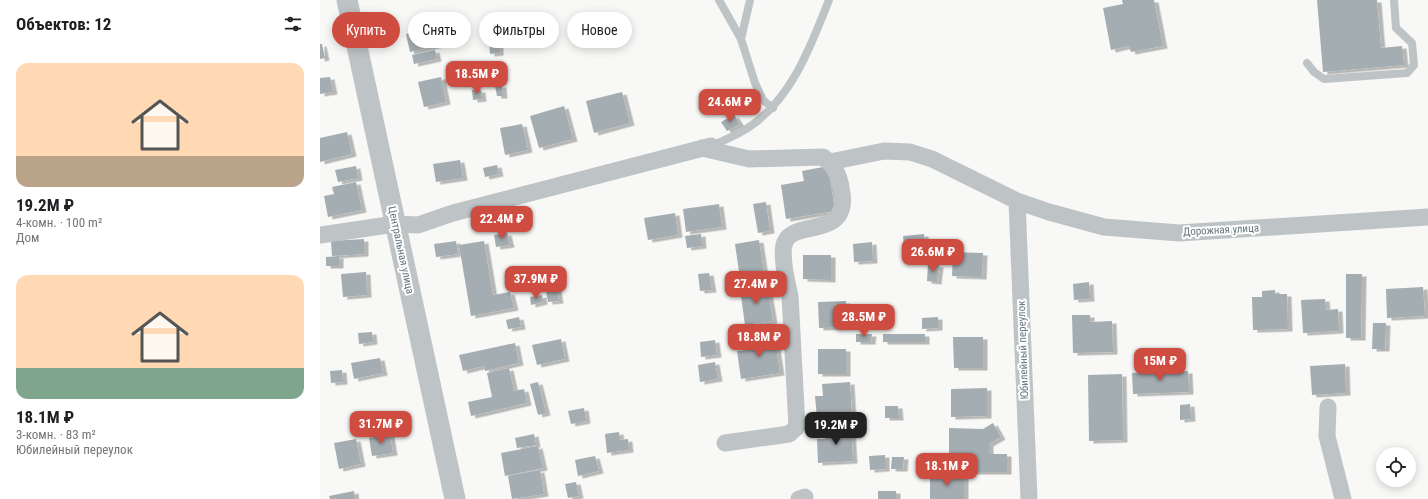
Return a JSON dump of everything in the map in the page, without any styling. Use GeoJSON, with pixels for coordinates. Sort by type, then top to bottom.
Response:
{"type":"FeatureCollection","features":[{"type":"Feature","properties":{"kind":"street","name":"Центральная улица"},"geometry":{"type":"LineString","coordinates":[[347,0],[455,499]]}},
{"type":"Feature","properties":{"kind":"street"},"geometry":{"type":"LineString","coordinates":[[320,235],[395,224],[418,225],[453,213],[707,147],[740,158],[823,157],[830,162],[840,179],[843,196],[840,213],[834,221],[821,227],[800,230],[789,236],[784,243],[786,281],[790,296],[797,427],[789,434],[725,443]]}},
{"type":"Feature","properties":{"kind":"street","name":"Дорожная улица"},"geometry":{"type":"LineString","coordinates":[[830,162],[884,151],[910,152],[932,158],[1017,201],[1049,212],[1104,227],[1179,233],[1428,217]]}},
{"type":"Feature","properties":{"kind":"street","name":"Юбилейный переулок"},"geometry":{"type":"LineString","coordinates":[[1017,201],[1029,499]]}},
{"type":"Feature","properties":{"kind":"street"},"geometry":{"type":"LineString","coordinates":[[1328,407],[1327,436],[1343,499]]}},
{"type":"Feature","properties":{"kind":"lane"},"geometry":{"type":"LineString","coordinates":[[719,0],[741,39],[755,83],[763,100],[773,108]]}},
{"type":"Feature","properties":{"kind":"lane"},"geometry":{"type":"LineString","coordinates":[[741,39],[750,0]]}},
{"type":"Feature","properties":{"kind":"lane"},"geometry":{"type":"LineString","coordinates":[[707,147],[739,134],[752,126],[773,108],[783,96],[799,68],[829,0]]}},
{"type":"Feature","properties":{"kind":"lane"},"geometry":{"type":"LineString","coordinates":[[1307,63],[1314,72],[1324,79],[1407,73],[1414,65],[1412,43],[1396,28],[1394,0]]}},
{"type":"Feature","properties":{"kind":"building"},"geometry":{"type":"Polygon","coordinates":[[[1122,0],[1154,0],[1163,46],[1131,52],[1129,46],[1111,50],[1103,8],[1123,4],[1122,0]]]}},
{"type":"Feature","properties":{"kind":"building"},"geometry":{"type":"Polygon","coordinates":[[[1317,0],[1377,0],[1381,48],[1402,46],[1404,65],[1323,72],[1317,0]]]}},
{"type":"Feature","properties":{"kind":"building"},"geometry":{"type":"Polygon","coordinates":[[[320,44],[322,44],[325,58],[320,59],[320,44]]]}},
{"type":"Feature","properties":{"kind":"building"},"geometry":{"type":"Polygon","coordinates":[[[409,48],[426,48],[410,52],[409,48]]]}},
{"type":"Feature","properties":{"kind":"building"},"geometry":{"type":"Polygon","coordinates":[[[490,48],[499,48],[499,53],[490,54],[490,48]]]}},
{"type":"Feature","properties":{"kind":"building"},"geometry":{"type":"Polygon","coordinates":[[[435,50],[437,59],[414,64],[412,55],[435,50]]]}},
{"type":"Feature","properties":{"kind":"building"},"geometry":{"type":"Polygon","coordinates":[[[330,77],[333,92],[320,94],[320,78],[330,77]]]}},
{"type":"Feature","properties":{"kind":"building"},"geometry":{"type":"Polygon","coordinates":[[[441,77],[446,102],[424,107],[418,82],[441,77]]]}},
{"type":"Feature","properties":{"kind":"building"},"geometry":{"type":"Polygon","coordinates":[[[502,85],[503,96],[497,96],[495,86],[502,85]]]}},
{"type":"Feature","properties":{"kind":"building"},"geometry":{"type":"Polygon","coordinates":[[[472,90],[481,90],[482,99],[473,100],[472,90]]]}},
{"type":"Feature","properties":{"kind":"building"},"geometry":{"type":"Polygon","coordinates":[[[622,92],[630,123],[594,133],[586,101],[622,92]]]}},
{"type":"Feature","properties":{"kind":"building"},"geometry":{"type":"Polygon","coordinates":[[[564,106],[573,139],[539,148],[530,116],[564,106]]]}},
{"type":"Feature","properties":{"kind":"building"},"geometry":{"type":"Polygon","coordinates":[[[734,115],[740,124],[727,131],[721,122],[734,115]]]}},
{"type":"Feature","properties":{"kind":"building"},"geometry":{"type":"Polygon","coordinates":[[[522,124],[528,150],[505,155],[500,128],[522,124]]]}},
{"type":"Feature","properties":{"kind":"building"},"geometry":{"type":"Polygon","coordinates":[[[347,132],[352,154],[320,162],[320,138],[347,132]]]}},
{"type":"Feature","properties":{"kind":"building"},"geometry":{"type":"Polygon","coordinates":[[[460,160],[463,178],[436,182],[433,164],[460,160]]]}},
{"type":"Feature","properties":{"kind":"building"},"geometry":{"type":"Polygon","coordinates":[[[497,165],[499,174],[485,177],[483,168],[497,165]]]}},
{"type":"Feature","properties":{"kind":"building"},"geometry":{"type":"Polygon","coordinates":[[[356,166],[358,178],[338,182],[335,170],[356,166]]]}},
{"type":"Feature","properties":{"kind":"building"},"geometry":{"type":"Polygon","coordinates":[[[828,166],[835,211],[786,219],[781,185],[804,181],[802,171],[828,166]]]}},
{"type":"Feature","properties":{"kind":"building"},"geometry":{"type":"Polygon","coordinates":[[[356,182],[362,210],[328,217],[324,196],[334,194],[332,187],[356,182]]]}},
{"type":"Feature","properties":{"kind":"building"},"geometry":{"type":"Polygon","coordinates":[[[766,202],[770,231],[758,233],[753,204],[766,202]]]}},
{"type":"Feature","properties":{"kind":"building"},"geometry":{"type":"Polygon","coordinates":[[[719,204],[722,227],[686,232],[683,209],[719,204]]]}},
{"type":"Feature","properties":{"kind":"building"},"geometry":{"type":"Polygon","coordinates":[[[675,213],[678,235],[648,240],[644,218],[675,213]]]}},
{"type":"Feature","properties":{"kind":"building"},"geometry":{"type":"Polygon","coordinates":[[[507,233],[510,245],[496,247],[494,235],[507,233]]]}},
{"type":"Feature","properties":{"kind":"building"},"geometry":{"type":"Polygon","coordinates":[[[701,234],[702,246],[687,248],[685,236],[701,234]]]}},
{"type":"Feature","properties":{"kind":"building"},"geometry":{"type":"Polygon","coordinates":[[[924,234],[925,243],[904,245],[903,236],[924,234]]]}},
{"type":"Feature","properties":{"kind":"building"},"geometry":{"type":"Polygon","coordinates":[[[364,239],[364,254],[332,256],[331,241],[364,239]]]}},
{"type":"Feature","properties":{"kind":"building"},"geometry":{"type":"Polygon","coordinates":[[[759,240],[764,274],[740,278],[735,244],[759,240]]]}},
{"type":"Feature","properties":{"kind":"building"},"geometry":{"type":"Polygon","coordinates":[[[456,241],[458,254],[436,257],[434,244],[456,241]]]}},
{"type":"Feature","properties":{"kind":"building"},"geometry":{"type":"Polygon","coordinates":[[[484,241],[493,295],[510,292],[514,308],[471,316],[459,245],[484,241]]]}},
{"type":"Feature","properties":{"kind":"building"},"geometry":{"type":"Polygon","coordinates":[[[872,242],[873,261],[854,262],[853,244],[872,242]]]}},
{"type":"Feature","properties":{"kind":"building"},"geometry":{"type":"Polygon","coordinates":[[[953,252],[983,253],[982,277],[952,276],[953,252]]]}},
{"type":"Feature","properties":{"kind":"building"},"geometry":{"type":"Polygon","coordinates":[[[803,255],[831,255],[831,280],[803,279],[803,255]]]}},
{"type":"Feature","properties":{"kind":"building"},"geometry":{"type":"Polygon","coordinates":[[[339,256],[339,266],[326,266],[326,257],[339,256]]]}},
{"type":"Feature","properties":{"kind":"building"},"geometry":{"type":"Polygon","coordinates":[[[928,264],[939,265],[937,282],[927,281],[928,264]]]}},
{"type":"Feature","properties":{"kind":"building"},"geometry":{"type":"Polygon","coordinates":[[[366,272],[367,295],[343,297],[341,274],[366,272]]]}},
{"type":"Feature","properties":{"kind":"building"},"geometry":{"type":"Polygon","coordinates":[[[709,273],[712,290],[700,291],[698,274],[709,273]]]}},
{"type":"Feature","properties":{"kind":"building"},"geometry":{"type":"Polygon","coordinates":[[[1346,274],[1362,274],[1361,338],[1346,338],[1346,274]]]}},
{"type":"Feature","properties":{"kind":"building"},"geometry":{"type":"Polygon","coordinates":[[[1089,282],[1090,299],[1074,300],[1073,284],[1089,282]]]}},
{"type":"Feature","properties":{"kind":"building"},"geometry":{"type":"Polygon","coordinates":[[[556,284],[559,301],[548,302],[545,286],[556,284]]]}},
{"type":"Feature","properties":{"kind":"building"},"geometry":{"type":"Polygon","coordinates":[[[767,285],[773,321],[745,325],[740,289],[767,285]]]}},
{"type":"Feature","properties":{"kind":"building"},"geometry":{"type":"Polygon","coordinates":[[[1423,287],[1425,316],[1387,318],[1386,289],[1423,287]]]}},
{"type":"Feature","properties":{"kind":"building"},"geometry":{"type":"Polygon","coordinates":[[[1275,290],[1275,294],[1287,294],[1288,329],[1253,330],[1252,297],[1262,297],[1262,291],[1275,290]]]}},
{"type":"Feature","properties":{"kind":"building"},"geometry":{"type":"Polygon","coordinates":[[[542,295],[543,302],[531,305],[530,297],[542,295]]]}},
{"type":"Feature","properties":{"kind":"building"},"geometry":{"type":"Polygon","coordinates":[[[1325,299],[1326,310],[1338,309],[1339,331],[1303,333],[1301,300],[1325,299]]]}},
{"type":"Feature","properties":{"kind":"building"},"geometry":{"type":"Polygon","coordinates":[[[846,301],[847,327],[819,328],[818,302],[846,301]]]}},
{"type":"Feature","properties":{"kind":"building"},"geometry":{"type":"Polygon","coordinates":[[[1072,315],[1090,315],[1090,322],[1112,321],[1113,352],[1073,353],[1072,315]]]}},
{"type":"Feature","properties":{"kind":"building"},"geometry":{"type":"Polygon","coordinates":[[[519,317],[521,327],[508,329],[506,320],[519,317]]]}},
{"type":"Feature","properties":{"kind":"building"},"geometry":{"type":"Polygon","coordinates":[[[938,317],[938,328],[922,329],[922,318],[938,317]]]}},
{"type":"Feature","properties":{"kind":"building"},"geometry":{"type":"Polygon","coordinates":[[[1373,323],[1386,323],[1385,349],[1372,349],[1373,323]]]}},
{"type":"Feature","properties":{"kind":"building"},"geometry":{"type":"Polygon","coordinates":[[[372,332],[373,342],[359,344],[358,333],[372,332]]]}},
{"type":"Feature","properties":{"kind":"building"},"geometry":{"type":"Polygon","coordinates":[[[774,334],[780,373],[741,379],[737,351],[748,350],[747,338],[774,334]]]}},
{"type":"Feature","properties":{"kind":"building"},"geometry":{"type":"Polygon","coordinates":[[[856,334],[872,334],[871,342],[856,342],[856,334]]]}},
{"type":"Feature","properties":{"kind":"building"},"geometry":{"type":"Polygon","coordinates":[[[883,334],[925,334],[925,342],[883,342],[883,334]]]}},
{"type":"Feature","properties":{"kind":"building"},"geometry":{"type":"Polygon","coordinates":[[[953,337],[983,337],[983,368],[954,368],[953,337]]]}},
{"type":"Feature","properties":{"kind":"building"},"geometry":{"type":"Polygon","coordinates":[[[561,339],[565,359],[537,365],[532,345],[561,339]]]}},
{"type":"Feature","properties":{"kind":"building"},"geometry":{"type":"Polygon","coordinates":[[[715,340],[717,355],[701,357],[700,342],[715,340]]]}},
{"type":"Feature","properties":{"kind":"building"},"geometry":{"type":"Polygon","coordinates":[[[515,343],[519,363],[485,371],[484,366],[463,371],[459,355],[515,343]]]}},
{"type":"Feature","properties":{"kind":"building"},"geometry":{"type":"Polygon","coordinates":[[[818,349],[846,349],[846,374],[818,374],[818,349]]]}},
{"type":"Feature","properties":{"kind":"building"},"geometry":{"type":"Polygon","coordinates":[[[380,358],[383,373],[354,379],[351,363],[380,358]]]}},
{"type":"Feature","properties":{"kind":"building"},"geometry":{"type":"Polygon","coordinates":[[[715,362],[718,379],[700,382],[698,365],[715,362]]]}},
{"type":"Feature","properties":{"kind":"building"},"geometry":{"type":"Polygon","coordinates":[[[1345,364],[1346,393],[1312,395],[1310,366],[1345,364]]]}},
{"type":"Feature","properties":{"kind":"building"},"geometry":{"type":"Polygon","coordinates":[[[509,368],[514,391],[524,389],[527,403],[471,416],[468,402],[492,397],[487,373],[509,368]]]}},
{"type":"Feature","properties":{"kind":"building"},"geometry":{"type":"Polygon","coordinates":[[[342,370],[343,382],[331,383],[330,371],[342,370]]]}},
{"type":"Feature","properties":{"kind":"building"},"geometry":{"type":"Polygon","coordinates":[[[1188,371],[1189,392],[1133,394],[1132,373],[1188,371]]]}},
{"type":"Feature","properties":{"kind":"building"},"geometry":{"type":"Polygon","coordinates":[[[1122,374],[1123,440],[1089,441],[1088,375],[1122,374]]]}},
{"type":"Feature","properties":{"kind":"building"},"geometry":{"type":"Polygon","coordinates":[[[538,382],[546,413],[538,415],[530,384],[538,382]]]}},
{"type":"Feature","properties":{"kind":"building"},"geometry":{"type":"Polygon","coordinates":[[[850,382],[852,416],[817,418],[815,396],[823,396],[822,384],[850,382]]]}},
{"type":"Feature","properties":{"kind":"building"},"geometry":{"type":"Polygon","coordinates":[[[987,388],[987,416],[951,417],[951,389],[987,388]]]}},
{"type":"Feature","properties":{"kind":"building"},"geometry":{"type":"Polygon","coordinates":[[[1190,404],[1191,419],[1180,420],[1180,405],[1190,404]]]}},
{"type":"Feature","properties":{"kind":"building"},"geometry":{"type":"Polygon","coordinates":[[[885,406],[898,406],[899,418],[885,418],[885,406]]]}},
{"type":"Feature","properties":{"kind":"building"},"geometry":{"type":"Polygon","coordinates":[[[584,408],[586,421],[571,424],[568,411],[584,408]]]}},
{"type":"Feature","properties":{"kind":"building"},"geometry":{"type":"Polygon","coordinates":[[[993,423],[1001,437],[989,444],[989,454],[1007,454],[1007,472],[968,472],[968,463],[949,464],[949,428],[983,429],[993,423]]]}},
{"type":"Feature","properties":{"kind":"building"},"geometry":{"type":"Polygon","coordinates":[[[851,427],[853,461],[818,463],[817,439],[825,439],[825,428],[851,427]]]}},
{"type":"Feature","properties":{"kind":"building"},"geometry":{"type":"Polygon","coordinates":[[[619,432],[620,440],[628,439],[629,450],[607,453],[605,434],[619,432]]]}},
{"type":"Feature","properties":{"kind":"building"},"geometry":{"type":"Polygon","coordinates":[[[390,434],[393,453],[372,456],[369,438],[390,434]]]}},
{"type":"Feature","properties":{"kind":"building"},"geometry":{"type":"Polygon","coordinates":[[[534,434],[536,445],[517,448],[515,438],[534,434]]]}},
{"type":"Feature","properties":{"kind":"building"},"geometry":{"type":"Polygon","coordinates":[[[356,439],[361,464],[339,469],[334,443],[356,439]]]}},
{"type":"Feature","properties":{"kind":"building"},"geometry":{"type":"Polygon","coordinates":[[[538,446],[543,468],[505,476],[501,453],[538,446]]]}},
{"type":"Feature","properties":{"kind":"building"},"geometry":{"type":"Polygon","coordinates":[[[885,455],[885,469],[870,470],[869,456],[885,455]]]}},
{"type":"Feature","properties":{"kind":"building"},"geometry":{"type":"Polygon","coordinates":[[[595,456],[599,471],[578,476],[575,460],[595,456]]]}},
{"type":"Feature","properties":{"kind":"building"},"geometry":{"type":"Polygon","coordinates":[[[892,457],[904,457],[903,469],[891,469],[892,457]]]}},
{"type":"Feature","properties":{"kind":"building"},"geometry":{"type":"Polygon","coordinates":[[[540,470],[544,494],[512,499],[508,476],[540,470]]]}},
{"type":"Feature","properties":{"kind":"building"},"geometry":{"type":"Polygon","coordinates":[[[964,475],[964,499],[930,499],[930,476],[964,475]]]}},
{"type":"Feature","properties":{"kind":"building"},"geometry":{"type":"Polygon","coordinates":[[[576,482],[579,496],[568,498],[565,484],[576,482]]]}},
{"type":"Feature","properties":{"kind":"building"},"geometry":{"type":"Polygon","coordinates":[[[354,491],[355,499],[330,499],[329,496],[354,491]]]}},
{"type":"Feature","properties":{"kind":"building"},"geometry":{"type":"Polygon","coordinates":[[[878,491],[896,491],[896,499],[878,499],[878,491]]]}}]}
